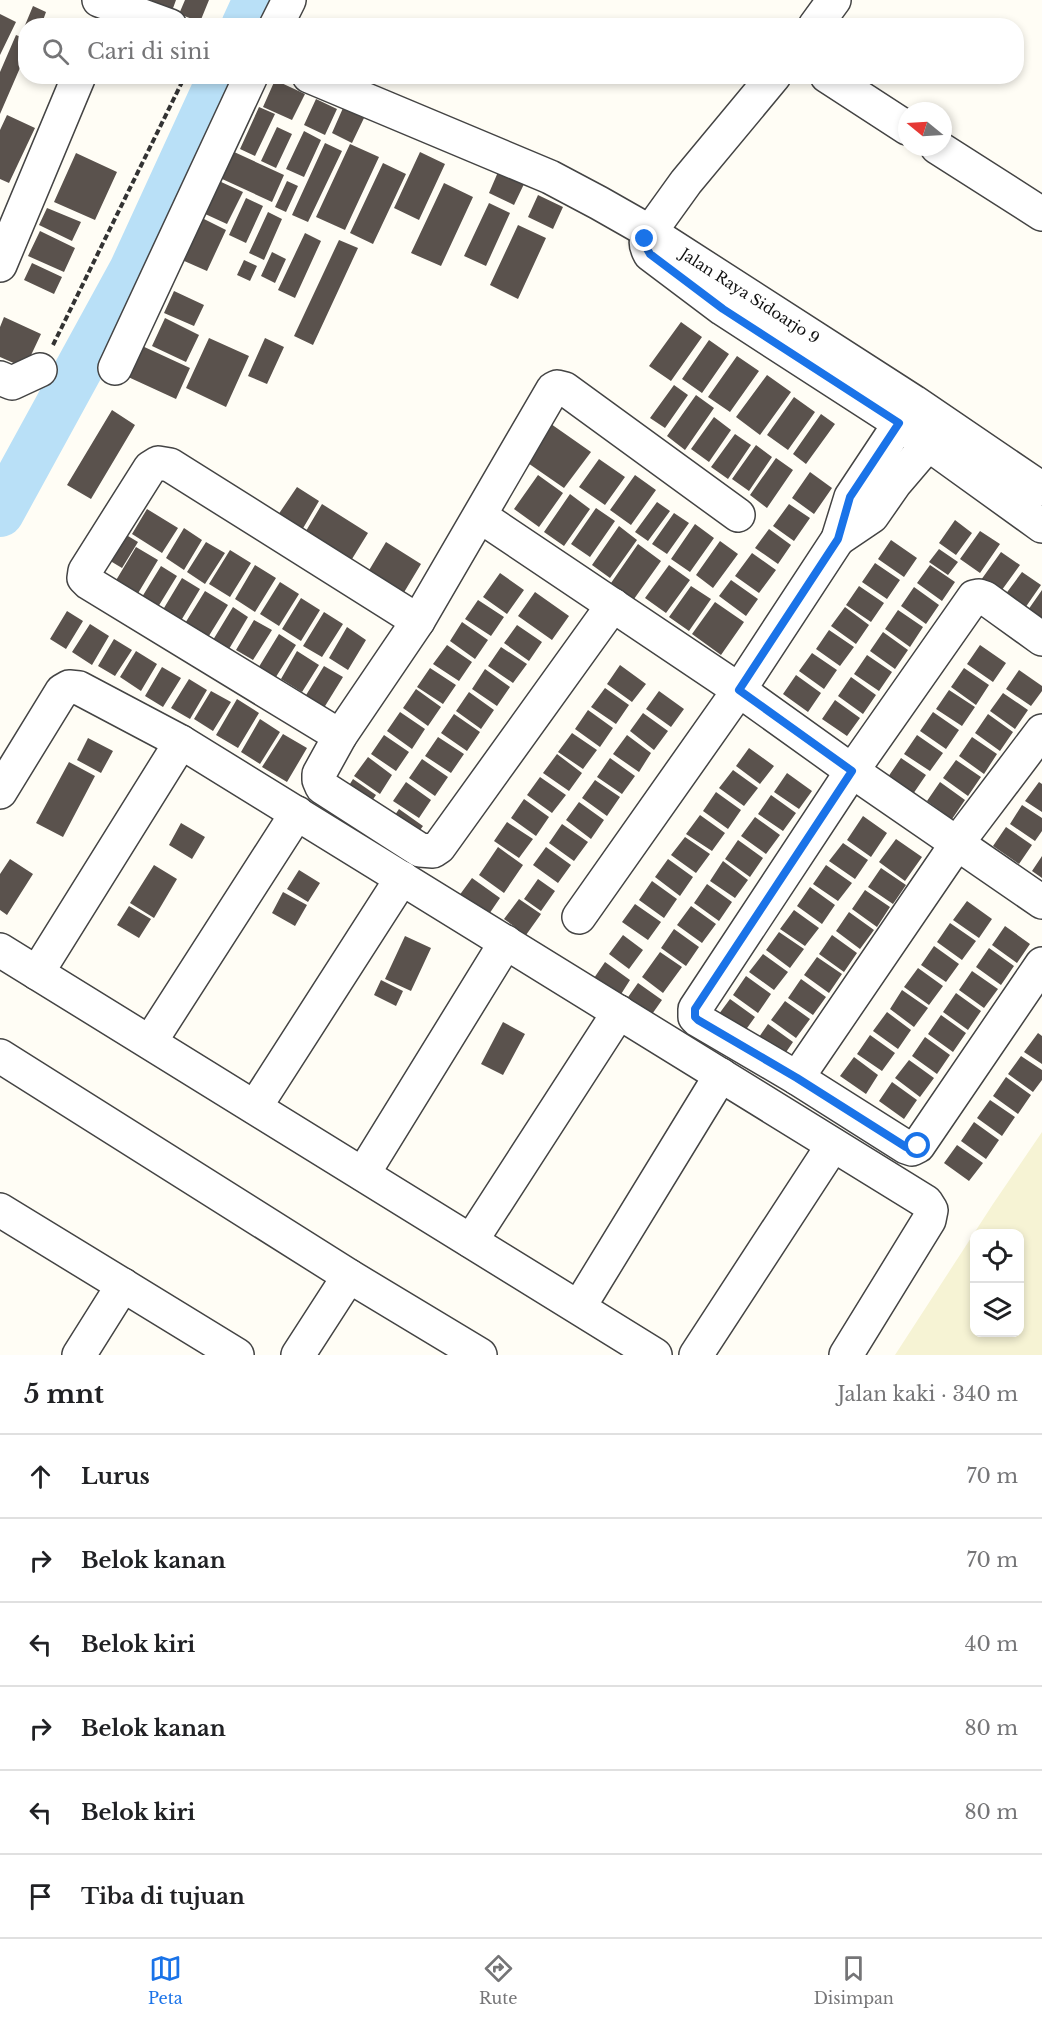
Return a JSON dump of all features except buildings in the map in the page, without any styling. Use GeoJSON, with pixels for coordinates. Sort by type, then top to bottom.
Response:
{"type":"FeatureCollection","features":[{"type":"Feature","properties":{"kind":"street"},"geometry":{"type":"LineString","coordinates":[[280,18],[289,0]]}},
{"type":"Feature","properties":{"kind":"street"},"geometry":{"type":"LineString","coordinates":[[821,18],[834,0]]}},
{"type":"Feature","properties":{"kind":"street"},"geometry":{"type":"LineString","coordinates":[[103,10],[136,18]]}},
{"type":"Feature","properties":{"kind":"street"},"geometry":{"type":"LineString","coordinates":[[0,265],[76,84]]}},
{"type":"Feature","properties":{"kind":"street"},"geometry":{"type":"LineString","coordinates":[[115,368],[247,84]]}},
{"type":"Feature","properties":{"kind":"street","name":"Jalan Raya Sidoarjo 9"},"geometry":{"type":"LineString","coordinates":[[328,84],[550,177],[650,232],[937,434],[1042,489]]}},
{"type":"Feature","properties":{"kind":"street"},"geometry":{"type":"LineString","coordinates":[[650,232],[686,182],[767,84]]}},
{"type":"Feature","properties":{"kind":"street"},"geometry":{"type":"LineString","coordinates":[[839,84],[898,122]]}},
{"type":"Feature","properties":{"kind":"street"},"geometry":{"type":"LineString","coordinates":[[952,156],[1042,214]]}},
{"type":"Feature","properties":{"kind":"street"},"geometry":{"type":"LineString","coordinates":[[0,378],[12,383],[40,370]]}},
{"type":"Feature","properties":{"kind":"street"},"geometry":{"type":"LineString","coordinates":[[613,605],[439,847],[433,851],[420,850],[322,787],[319,774],[340,736],[418,621],[553,389],[557,387],[564,389],[738,515]]}},
{"type":"Feature","properties":{"kind":"street"},"geometry":{"type":"LineString","coordinates":[[579,917],[739,690],[838,539],[850,497],[907,413]]}},
{"type":"Feature","properties":{"kind":"street"},"geometry":{"type":"LineString","coordinates":[[838,539],[872,516],[937,434],[1042,526]]}},
{"type":"Feature","properties":{"kind":"street"},"geometry":{"type":"LineString","coordinates":[[340,736],[84,578],[85,571],[150,468],[158,463],[170,465],[418,621]]}},
{"type":"Feature","properties":{"kind":"street"},"geometry":{"type":"LineString","coordinates":[[480,516],[739,690],[1042,902]]}},
{"type":"Feature","properties":{"kind":"street"},"geometry":{"type":"LineString","coordinates":[[1042,639],[985,598],[974,597],[852,771],[695,1009],[695,1017],[912,1149],[918,1146],[1042,964]]}},
{"type":"Feature","properties":{"kind":"street"},"geometry":{"type":"LineString","coordinates":[[0,792],[62,690],[69,687],[80,688],[181,742],[927,1202],[931,1210],[929,1220],[846,1355]]}},
{"type":"Feature","properties":{"kind":"street"},"geometry":{"type":"LineString","coordinates":[[797,1078],[958,842],[1042,730]]}},
{"type":"Feature","properties":{"kind":"street"},"geometry":{"type":"LineString","coordinates":[[38,972],[181,742]]}},
{"type":"Feature","properties":{"kind":"street"},"geometry":{"type":"LineString","coordinates":[[150,1042],[297,813]]}},
{"type":"Feature","properties":{"kind":"street"},"geometry":{"type":"LineString","coordinates":[[255,1107],[402,878]]}},
{"type":"Feature","properties":{"kind":"street"},"geometry":{"type":"LineString","coordinates":[[363,1174],[506,942]]}},
{"type":"Feature","properties":{"kind":"street"},"geometry":{"type":"LineString","coordinates":[[0,950],[655,1355]]}},
{"type":"Feature","properties":{"kind":"street"},"geometry":{"type":"LineString","coordinates":[[471,1241],[619,1012]]}},
{"type":"Feature","properties":{"kind":"street"},"geometry":{"type":"LineString","coordinates":[[0,1056],[349,1276],[480,1355]]}},
{"type":"Feature","properties":{"kind":"street"},"geometry":{"type":"LineString","coordinates":[[579,1307],[721,1075]]}},
{"type":"Feature","properties":{"kind":"street"},"geometry":{"type":"LineString","coordinates":[[696,1355],[833,1145]]}},
{"type":"Feature","properties":{"kind":"street"},"geometry":{"type":"LineString","coordinates":[[2,1216],[123,1285],[231,1353]]}},
{"type":"Feature","properties":{"kind":"street"},"geometry":{"type":"LineString","coordinates":[[298,1355],[349,1276]]}},
{"type":"Feature","properties":{"kind":"street"},"geometry":{"type":"LineString","coordinates":[[79,1355],[123,1285]]}},
{"type":"Feature","properties":{"kind":"path"},"geometry":{"type":"LineString","coordinates":[[40,370],[181,84]]}},
{"type":"Feature","properties":{"kind":"shaded area"},"geometry":{"type":"Polygon","coordinates":[[[0,481],[11,489],[0,509],[0,481]]]}},
{"type":"Feature","properties":{"kind":"shaded area"},"geometry":{"type":"Polygon","coordinates":[[[1042,1132],[1042,1355],[895,1355],[970,1239],[970,1337],[1024,1337],[1024,1229],[977,1229],[1042,1132]]]}},
{"type":"Feature","properties":{"kind":"waterway"},"geometry":{"type":"LineString","coordinates":[[249,18],[257,0]]}},
{"type":"Feature","properties":{"kind":"waterway"},"geometry":{"type":"LineString","coordinates":[[0,513],[133,270],[218,84]]}},
{"type":"Feature","properties":{"kind":"route"},"geometry":{"type":"LineString","coordinates":[[645,239],[650,254],[723,309],[899,423],[850,497],[838,539],[739,690],[852,771],[694,1013],[698,1020],[797,1078],[906,1147],[912,1149],[918,1146]]}}]}
